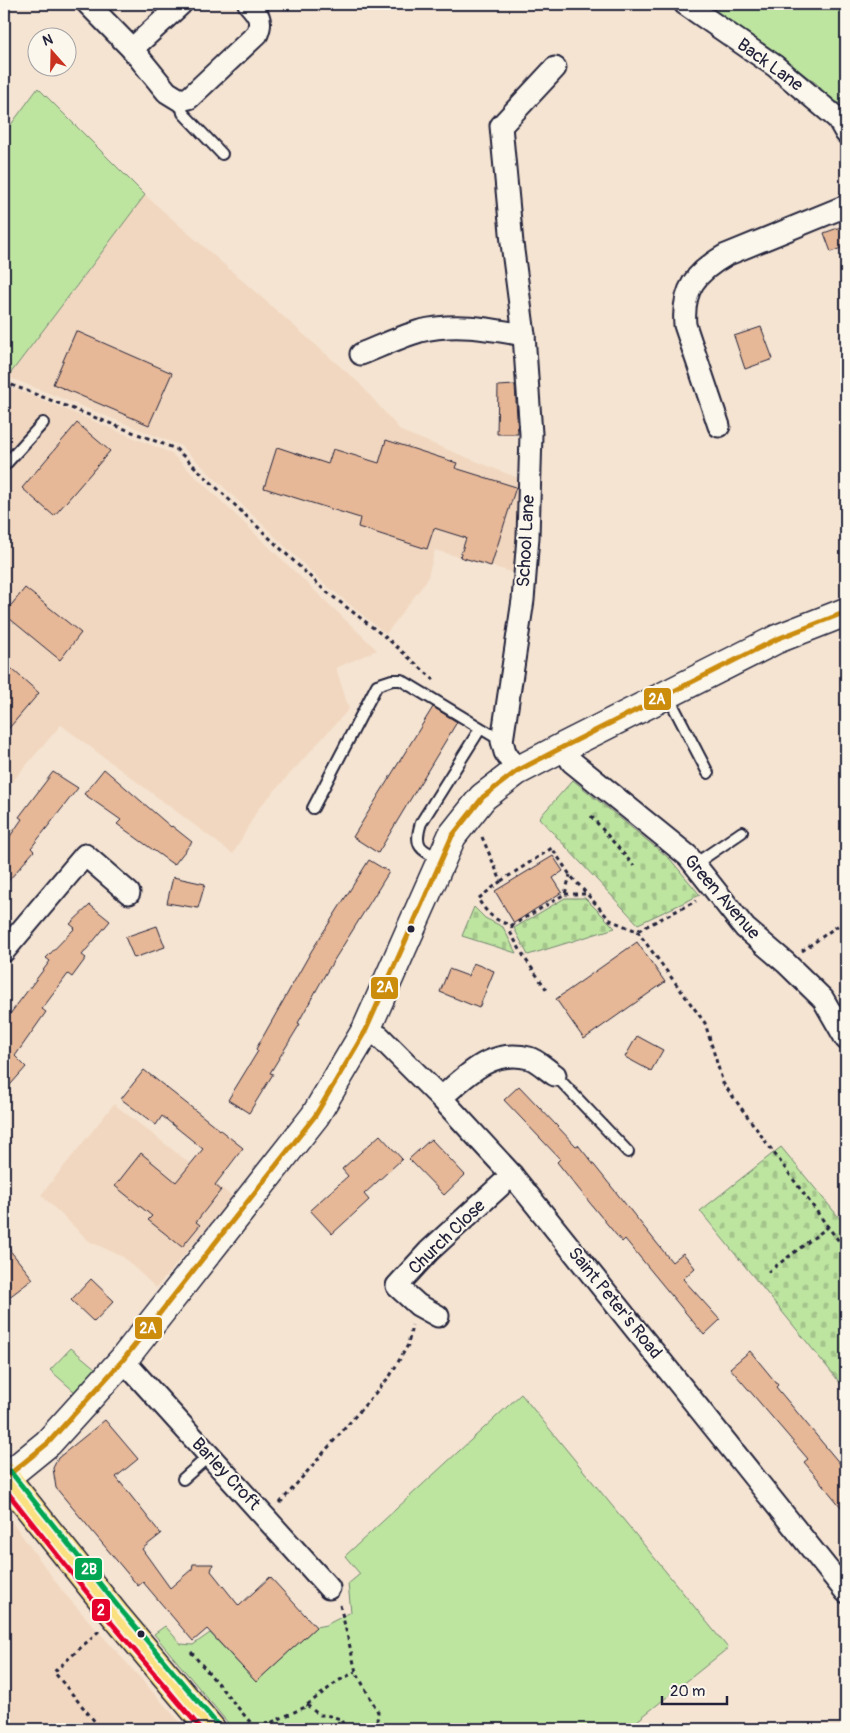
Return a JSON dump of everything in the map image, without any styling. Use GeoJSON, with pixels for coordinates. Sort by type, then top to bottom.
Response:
{"type":"FeatureCollection","features":[{"type":"Feature","properties":{"kind":"main road"},"geometry":{"type":"LineString","coordinates":[[5,1477],[204,1727]]}},
{"type":"Feature","properties":{"kind":"street"},"geometry":{"type":"LineString","coordinates":[[88,4],[132,49],[168,92],[180,100],[190,98],[257,34],[260,26],[259,15],[249,4]]}},
{"type":"Feature","properties":{"kind":"street"},"geometry":{"type":"LineString","coordinates":[[132,49],[181,4]]}},
{"type":"Feature","properties":{"kind":"street","name":"Back Lane"},"geometry":{"type":"LineString","coordinates":[[685,4],[775,66],[838,119],[846,133]]}},
{"type":"Feature","properties":{"kind":"street","name":"School Lane"},"geometry":{"type":"LineString","coordinates":[[502,740],[523,600],[528,537],[531,434],[524,335],[512,243],[502,126],[555,68]]}},
{"type":"Feature","properties":{"kind":"street"},"geometry":{"type":"LineString","coordinates":[[719,426],[684,325],[684,304],[692,283],[712,263],[726,255],[846,206]]}},
{"type":"Feature","properties":{"kind":"street"},"geometry":{"type":"LineString","coordinates":[[361,354],[419,331],[437,328],[477,327],[524,335]]}},
{"type":"Feature","properties":{"kind":"street"},"geometry":{"type":"LineString","coordinates":[[5,1477],[48,1442],[123,1360],[315,1116],[366,1030],[452,836],[483,797],[517,771],[563,747],[668,696],[777,639],[846,612]]}},
{"type":"Feature","properties":{"kind":"street"},"geometry":{"type":"LineString","coordinates":[[502,740],[505,752],[517,771]]}},
{"type":"Feature","properties":{"kind":"street","name":"Green Avenue"},"geometry":{"type":"LineString","coordinates":[[563,747],[572,762],[688,856],[745,928],[786,963],[823,999],[846,1039]]}},
{"type":"Feature","properties":{"kind":"street"},"geometry":{"type":"LineString","coordinates":[[4,951],[85,855],[129,893]]}},
{"type":"Feature","properties":{"kind":"street","name":"Saint Peter's Road"},"geometry":{"type":"LineString","coordinates":[[366,1030],[380,1037],[441,1098],[512,1175],[846,1592]]}},
{"type":"Feature","properties":{"kind":"street"},"geometry":{"type":"LineString","coordinates":[[441,1098],[481,1063],[504,1057],[530,1058],[555,1074]]}},
{"type":"Feature","properties":{"kind":"street","name":"Church Close"},"geometry":{"type":"LineString","coordinates":[[438,1316],[418,1305],[397,1286],[429,1251],[512,1175]]}},
{"type":"Feature","properties":{"kind":"street","name":"Barley Croft"},"geometry":{"type":"LineString","coordinates":[[123,1360],[329,1588]]}},
{"type":"Feature","properties":{"kind":"lane"},"geometry":{"type":"LineString","coordinates":[[180,100],[183,113],[222,154]]}},
{"type":"Feature","properties":{"kind":"lane"},"geometry":{"type":"LineString","coordinates":[[4,466],[43,423]]}},
{"type":"Feature","properties":{"kind":"lane"},"geometry":{"type":"LineString","coordinates":[[313,808],[378,685],[392,680],[401,680],[480,729],[502,740]]}},
{"type":"Feature","properties":{"kind":"lane"},"geometry":{"type":"LineString","coordinates":[[668,696],[708,773]]}},
{"type":"Feature","properties":{"kind":"lane"},"geometry":{"type":"LineString","coordinates":[[441,859],[424,852],[418,844],[416,836],[421,823],[480,729]]}},
{"type":"Feature","properties":{"kind":"lane"},"geometry":{"type":"LineString","coordinates":[[695,864],[742,832]]}},
{"type":"Feature","properties":{"kind":"lane"},"geometry":{"type":"LineString","coordinates":[[555,1074],[628,1152]]}},
{"type":"Feature","properties":{"kind":"lane"},"geometry":{"type":"LineString","coordinates":[[183,1479],[209,1456]]}},
{"type":"Feature","properties":{"kind":"path"},"geometry":{"type":"LineString","coordinates":[[4,382],[176,449],[323,589],[389,640],[437,682]]}},
{"type":"Feature","properties":{"kind":"path"},"geometry":{"type":"LineString","coordinates":[[471,812],[501,881]]}},
{"type":"Feature","properties":{"kind":"path"},"geometry":{"type":"LineString","coordinates":[[591,816],[634,866]]}},
{"type":"Feature","properties":{"kind":"path"},"geometry":{"type":"LineString","coordinates":[[513,925],[499,923],[486,912],[478,899],[501,881],[552,848],[570,875],[610,920],[637,931],[705,1023],[723,1083],[846,1250]]}},
{"type":"Feature","properties":{"kind":"path"},"geometry":{"type":"LineString","coordinates":[[565,894],[570,875]]}},
{"type":"Feature","properties":{"kind":"path"},"geometry":{"type":"LineString","coordinates":[[637,931],[716,892]]}},
{"type":"Feature","properties":{"kind":"path"},"geometry":{"type":"LineString","coordinates":[[547,990],[526,960],[510,932],[513,925],[565,894],[586,894]]}},
{"type":"Feature","properties":{"kind":"path"},"geometry":{"type":"LineString","coordinates":[[786,963],[846,920]]}},
{"type":"Feature","properties":{"kind":"path"},"geometry":{"type":"LineString","coordinates":[[768,1272],[828,1226]]}},
{"type":"Feature","properties":{"kind":"path"},"geometry":{"type":"LineString","coordinates":[[264,1515],[278,1505],[390,1376],[408,1345],[418,1305]]}},
{"type":"Feature","properties":{"kind":"path"},"geometry":{"type":"LineString","coordinates":[[329,1588],[340,1601],[356,1672],[378,1712],[376,1729]]}},
{"type":"Feature","properties":{"kind":"path"},"geometry":{"type":"LineString","coordinates":[[101,1729],[54,1672],[115,1615]]}},
{"type":"Feature","properties":{"kind":"path"},"geometry":{"type":"LineString","coordinates":[[191,1652],[256,1729],[307,1705],[338,1681],[356,1672]]}},
{"type":"Feature","properties":{"kind":"path"},"geometry":{"type":"LineString","coordinates":[[307,1705],[319,1715],[341,1719],[345,1729]]}},
{"type":"Feature","properties":{"kind":"shaded area"},"geometry":{"type":"Polygon","coordinates":[[[145,195],[359,383],[401,431],[523,480],[519,574],[435,550],[427,580],[386,634],[321,581],[181,446],[8,377],[145,195]]]}},
{"type":"Feature","properties":{"kind":"shaded area"},"geometry":{"type":"Polygon","coordinates":[[[4,387],[18,390],[171,453],[377,650],[336,668],[349,709],[258,809],[233,854],[61,725],[4,791],[4,387]]]}},
{"type":"Feature","properties":{"kind":"shaded area"},"geometry":{"type":"Polygon","coordinates":[[[114,1104],[233,1197],[156,1288],[123,1257],[89,1241],[41,1195],[114,1104]]]}},
{"type":"Feature","properties":{"kind":"shaded area"},"geometry":{"type":"Polygon","coordinates":[[[4,1511],[64,1593],[186,1729],[4,1729],[4,1511]]]}},
{"type":"Feature","properties":{"kind":"green space"},"geometry":{"type":"Polygon","coordinates":[[[703,4],[846,4],[846,104],[831,101],[817,84],[703,4]]]}},
{"type":"Feature","properties":{"kind":"green space"},"geometry":{"type":"Polygon","coordinates":[[[38,88],[145,195],[4,382],[4,134],[38,88]]]}},
{"type":"Feature","properties":{"kind":"green space"},"geometry":{"type":"Polygon","coordinates":[[[573,780],[670,859],[700,895],[638,924],[539,818],[573,780]]]}},
{"type":"Feature","properties":{"kind":"green space"},"geometry":{"type":"Polygon","coordinates":[[[565,898],[585,898],[615,928],[528,955],[514,928],[565,898]]]}},
{"type":"Feature","properties":{"kind":"green space"},"geometry":{"type":"Polygon","coordinates":[[[474,907],[485,918],[503,927],[516,953],[462,936],[474,907]]]}},
{"type":"Feature","properties":{"kind":"green space"},"geometry":{"type":"Polygon","coordinates":[[[781,1147],[846,1226],[846,1390],[700,1211],[781,1147]]]}},
{"type":"Feature","properties":{"kind":"green space"},"geometry":{"type":"Polygon","coordinates":[[[71,1348],[96,1369],[75,1392],[50,1370],[71,1348]]]}},
{"type":"Feature","properties":{"kind":"green space"},"geometry":{"type":"Polygon","coordinates":[[[521,1394],[728,1648],[627,1729],[233,1729],[154,1634],[165,1626],[181,1644],[193,1645],[210,1633],[256,1682],[316,1627],[326,1625],[351,1612],[348,1584],[360,1574],[345,1556],[521,1394]]]}},
{"type":"Feature","properties":{"kind":"building"},"geometry":{"type":"Polygon","coordinates":[[[846,225],[846,246],[831,252],[824,233],[846,225]]]}},
{"type":"Feature","properties":{"kind":"building"},"geometry":{"type":"Polygon","coordinates":[[[761,327],[773,359],[745,369],[734,336],[761,327]]]}},
{"type":"Feature","properties":{"kind":"building"},"geometry":{"type":"Polygon","coordinates":[[[76,331],[172,373],[149,425],[53,384],[76,331]]]}},
{"type":"Feature","properties":{"kind":"building"},"geometry":{"type":"Polygon","coordinates":[[[515,385],[518,434],[497,434],[498,386],[515,385]]]}},
{"type":"Feature","properties":{"kind":"building"},"geometry":{"type":"Polygon","coordinates":[[[77,423],[110,451],[54,516],[22,488],[77,423]]]}},
{"type":"Feature","properties":{"kind":"building"},"geometry":{"type":"Polygon","coordinates":[[[386,440],[457,463],[455,468],[516,487],[491,566],[460,557],[466,538],[434,528],[427,549],[358,527],[360,518],[264,488],[277,447],[328,464],[333,449],[379,463],[386,440]]]}},
{"type":"Feature","properties":{"kind":"building"},"geometry":{"type":"Polygon","coordinates":[[[25,588],[81,633],[60,660],[4,614],[25,588]]]}},
{"type":"Feature","properties":{"kind":"building"},"geometry":{"type":"Polygon","coordinates":[[[4,662],[39,693],[4,734],[4,662]]]}},
{"type":"Feature","properties":{"kind":"building"},"geometry":{"type":"Polygon","coordinates":[[[433,707],[457,722],[378,853],[353,837],[433,707]]]}},
{"type":"Feature","properties":{"kind":"building"},"geometry":{"type":"Polygon","coordinates":[[[104,769],[171,827],[192,842],[174,865],[117,824],[121,820],[84,794],[104,769]]]}},
{"type":"Feature","properties":{"kind":"building"},"geometry":{"type":"Polygon","coordinates":[[[53,772],[78,788],[31,848],[34,851],[4,886],[4,845],[22,819],[19,817],[53,772]]]}},
{"type":"Feature","properties":{"kind":"building"},"geometry":{"type":"Polygon","coordinates":[[[553,856],[563,871],[553,878],[562,892],[514,923],[495,891],[553,856]]]}},
{"type":"Feature","properties":{"kind":"building"},"geometry":{"type":"Polygon","coordinates":[[[369,860],[389,872],[326,973],[298,1023],[300,1024],[270,1073],[273,1074],[249,1113],[228,1100],[258,1051],[256,1049],[312,950],[369,860]]]}},
{"type":"Feature","properties":{"kind":"building"},"geometry":{"type":"Polygon","coordinates":[[[173,877],[205,884],[198,908],[167,903],[173,877]]]}},
{"type":"Feature","properties":{"kind":"building"},"geometry":{"type":"Polygon","coordinates":[[[90,905],[110,921],[82,955],[86,958],[72,977],[68,974],[42,1009],[46,1012],[15,1056],[26,1067],[4,1092],[4,1022],[50,961],[46,958],[75,928],[70,924],[90,905]]]}},
{"type":"Feature","properties":{"kind":"building"},"geometry":{"type":"Polygon","coordinates":[[[157,926],[165,947],[134,958],[125,937],[157,926]]]}},
{"type":"Feature","properties":{"kind":"building"},"geometry":{"type":"Polygon","coordinates":[[[637,942],[665,982],[584,1039],[556,999],[637,942]]]}},
{"type":"Feature","properties":{"kind":"building"},"geometry":{"type":"Polygon","coordinates":[[[473,963],[494,971],[479,1008],[440,992],[449,969],[468,976],[473,963]]]}},
{"type":"Feature","properties":{"kind":"building"},"geometry":{"type":"Polygon","coordinates":[[[637,1036],[663,1050],[651,1071],[625,1057],[637,1036]]]}},
{"type":"Feature","properties":{"kind":"building"},"geometry":{"type":"Polygon","coordinates":[[[144,1070],[243,1148],[215,1185],[221,1190],[196,1222],[200,1225],[182,1247],[148,1220],[152,1216],[115,1186],[141,1153],[176,1182],[203,1149],[162,1116],[156,1125],[121,1099],[144,1070]]]}},
{"type":"Feature","properties":{"kind":"building"},"geometry":{"type":"Polygon","coordinates":[[[519,1086],[576,1146],[578,1145],[672,1262],[683,1253],[695,1268],[683,1279],[720,1320],[704,1335],[625,1239],[622,1242],[594,1208],[557,1162],[560,1159],[504,1100],[519,1086]]]}},
{"type":"Feature","properties":{"kind":"building"},"geometry":{"type":"Polygon","coordinates":[[[380,1135],[402,1159],[364,1194],[369,1200],[332,1234],[310,1210],[348,1176],[342,1169],[380,1135]]]}},
{"type":"Feature","properties":{"kind":"building"},"geometry":{"type":"Polygon","coordinates":[[[431,1139],[465,1175],[444,1195],[409,1159],[431,1139]]]}},
{"type":"Feature","properties":{"kind":"building"},"geometry":{"type":"Polygon","coordinates":[[[4,1243],[33,1279],[4,1301],[4,1243]]]}},
{"type":"Feature","properties":{"kind":"building"},"geometry":{"type":"Polygon","coordinates":[[[91,1279],[114,1301],[94,1322],[71,1300],[91,1279]]]}},
{"type":"Feature","properties":{"kind":"building"},"geometry":{"type":"Polygon","coordinates":[[[750,1351],[778,1385],[776,1387],[846,1471],[846,1513],[804,1462],[808,1459],[730,1368],[750,1351]]]}},
{"type":"Feature","properties":{"kind":"building"},"geometry":{"type":"Polygon","coordinates":[[[105,1420],[138,1459],[116,1477],[161,1534],[142,1549],[170,1588],[192,1569],[193,1564],[213,1564],[211,1571],[239,1606],[270,1577],[316,1627],[256,1682],[207,1629],[193,1641],[143,1582],[138,1586],[56,1488],[53,1468],[58,1458],[105,1420]]]}},
{"type":"Feature","properties":{"kind":"transit line","name":"2A"},"geometry":{"type":"LineString","coordinates":[[5,1478],[48,1443],[123,1360],[315,1116],[366,1030],[452,836],[483,797],[517,771],[563,747],[777,639],[846,612]]}},
{"type":"Feature","properties":{"kind":"transit line","name":"2B"},"geometry":{"type":"LineString","coordinates":[[10,1471],[121,1610],[217,1724]]}},
{"type":"Feature","properties":{"kind":"transit line","name":"2"},"geometry":{"type":"LineString","coordinates":[[4,1488],[109,1620],[201,1729]]}}]}
